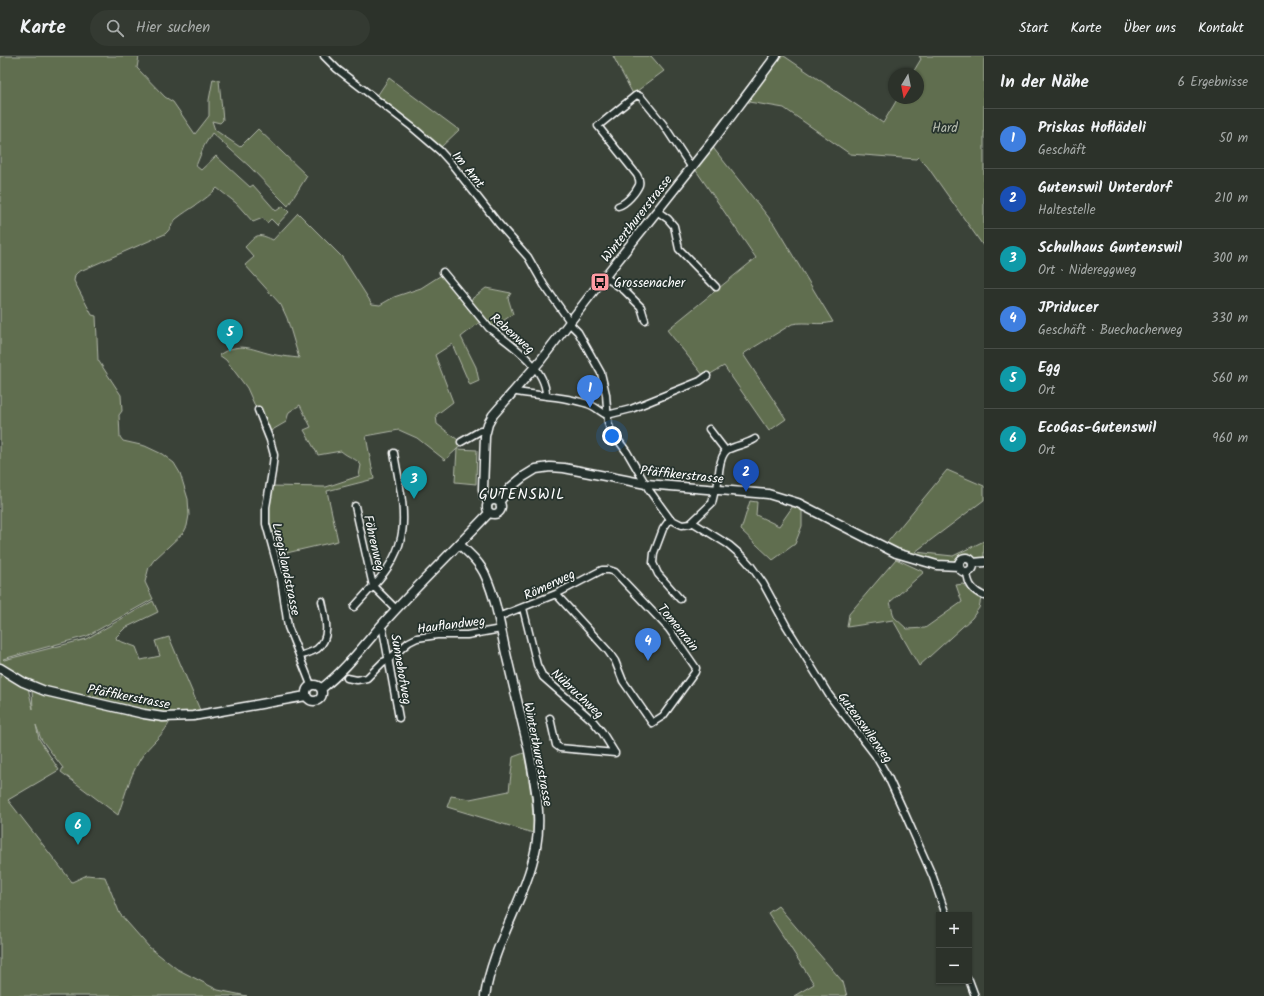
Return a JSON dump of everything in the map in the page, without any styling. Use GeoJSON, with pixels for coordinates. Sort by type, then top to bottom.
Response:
{"type":"FeatureCollection","features":[{"type":"Feature","properties":{"kind":"main road","name":"Winterthurerstrasse"},"geometry":{"type":"LineString","coordinates":[[489,502],[485,498],[482,489],[484,444],[486,431],[493,415],[517,392],[536,369],[570,322],[692,168],[776,56]]}},
{"type":"Feature","properties":{"kind":"main road","name":"Pfäffikerstrasse"},"geometry":{"type":"LineString","coordinates":[[499,502],[523,477],[536,470],[550,467],[564,468],[646,484],[763,493],[785,498],[798,503],[896,553],[937,565],[959,566],[960,560],[966,557],[971,560],[973,564]]}},
{"type":"Feature","properties":{"kind":"main road"},"geometry":{"type":"LineString","coordinates":[[495,500],[499,502],[501,507],[499,512],[494,515],[489,513],[487,508],[489,502],[495,500]]}},
{"type":"Feature","properties":{"kind":"main road","name":"Pfäffikerstrasse"},"geometry":{"type":"LineString","coordinates":[[0,668],[16,679],[42,690],[155,716],[176,718],[193,716],[306,696],[310,701],[318,700],[322,695],[321,689],[343,668],[396,609],[489,513]]}},
{"type":"Feature","properties":{"kind":"main road","name":"Winterthurerstrasse"},"geometry":{"type":"LineString","coordinates":[[460,544],[478,562],[486,576],[494,598],[535,783],[538,809],[536,847],[531,867],[497,952],[485,996]]}},
{"type":"Feature","properties":{"kind":"main road"},"geometry":{"type":"LineString","coordinates":[[959,566],[963,571],[967,572],[971,570],[973,564],[984,562]]}},
{"type":"Feature","properties":{"kind":"main road"},"geometry":{"type":"LineString","coordinates":[[306,696],[306,689],[311,685],[315,684],[321,689]]}},
{"type":"Feature","properties":{"kind":"street","name":"Im Amt"},"geometry":{"type":"LineString","coordinates":[[324,56],[337,69],[428,139],[450,162],[528,258],[572,326],[578,332],[601,373],[606,394],[607,415],[610,429],[627,452],[646,484],[670,519]]}},
{"type":"Feature","properties":{"kind":"street"},"geometry":{"type":"LineString","coordinates":[[618,206],[623,205],[632,194],[639,185],[639,180],[637,175],[598,126],[634,96],[637,95],[641,97],[663,124],[692,168]]}},
{"type":"Feature","properties":{"kind":"street"},"geometry":{"type":"LineString","coordinates":[[657,211],[668,219],[674,226],[679,249],[716,287]]}},
{"type":"Feature","properties":{"kind":"street","name":"Rebenweg"},"geometry":{"type":"LineString","coordinates":[[443,272],[489,328],[533,364],[545,385],[546,395]]}},
{"type":"Feature","properties":{"kind":"street"},"geometry":{"type":"LineString","coordinates":[[605,277],[624,290],[641,307],[645,320]]}},
{"type":"Feature","properties":{"kind":"street"},"geometry":{"type":"LineString","coordinates":[[517,392],[546,395],[588,403],[600,412],[607,415],[631,409],[700,381],[707,376]]}},
{"type":"Feature","properties":{"kind":"street","name":"Luegislandstrasse"},"geometry":{"type":"LineString","coordinates":[[258,410],[270,440],[274,455],[266,507],[266,524],[279,573],[288,627],[311,685]]}},
{"type":"Feature","properties":{"kind":"street"},"geometry":{"type":"LineString","coordinates":[[710,429],[726,451]]}},
{"type":"Feature","properties":{"kind":"street"},"geometry":{"type":"LineString","coordinates":[[462,442],[480,431],[486,431]]}},
{"type":"Feature","properties":{"kind":"street"},"geometry":{"type":"LineString","coordinates":[[680,599],[658,574],[653,563],[654,553],[664,526],[670,519],[682,525],[688,525],[711,505],[716,490],[721,461],[726,451],[755,439]]}},
{"type":"Feature","properties":{"kind":"street"},"geometry":{"type":"LineString","coordinates":[[354,607],[386,572],[398,551],[403,531],[404,518],[394,453]]}},
{"type":"Feature","properties":{"kind":"street","name":"Föhrenweg"},"geometry":{"type":"LineString","coordinates":[[355,506],[373,586]]}},
{"type":"Feature","properties":{"kind":"street","name":"Gutenswilerweg"},"geometry":{"type":"LineString","coordinates":[[692,522],[729,545],[747,562],[763,583],[787,627],[829,695],[867,744],[882,767],[933,877],[945,912]]}},
{"type":"Feature","properties":{"kind":"street","name":"Römerweg"},"geometry":{"type":"LineString","coordinates":[[498,618],[556,594],[602,570],[608,570]]}},
{"type":"Feature","properties":{"kind":"street","name":"Tomenrain"},"geometry":{"type":"LineString","coordinates":[[556,594],[558,598],[608,651],[623,681],[652,723],[663,716],[696,672],[696,668],[669,629],[615,572],[608,570]]}},
{"type":"Feature","properties":{"kind":"street"},"geometry":{"type":"LineString","coordinates":[[967,572],[971,587],[977,593],[984,596]]}},
{"type":"Feature","properties":{"kind":"street"},"geometry":{"type":"LineString","coordinates":[[373,586],[396,609]]}},
{"type":"Feature","properties":{"kind":"street"},"geometry":{"type":"LineString","coordinates":[[300,656],[318,648],[325,638],[326,620],[322,601]]}},
{"type":"Feature","properties":{"kind":"street","name":"Nübruchweg"},"geometry":{"type":"LineString","coordinates":[[523,608],[537,665],[543,677],[592,720],[602,732],[615,753],[560,748],[556,745],[550,718]]}},
{"type":"Feature","properties":{"kind":"street","name":"Sunnehofweg"},"geometry":{"type":"LineString","coordinates":[[380,626],[383,630],[399,718]]}},
{"type":"Feature","properties":{"kind":"street","name":"Hauflandweg"},"geometry":{"type":"LineString","coordinates":[[347,678],[357,680],[367,678],[383,662],[388,660],[409,642],[420,637],[437,635],[467,635],[501,629]]}},
{"type":"Feature","properties":{"kind":"street"},"geometry":{"type":"LineString","coordinates":[[970,984],[975,996]]}},
{"type":"Feature","properties":{"kind":"green space"},"geometry":{"type":"Polygon","coordinates":[[[0,56],[139,56],[137,68],[165,97],[173,102],[195,134],[209,116],[209,100],[213,79],[219,80],[223,120],[220,123],[212,121],[215,130],[240,147],[258,129],[307,176],[288,206],[249,166],[212,133],[204,146],[196,166],[201,170],[216,156],[250,187],[253,185],[276,211],[283,206],[289,212],[277,225],[271,219],[267,223],[263,218],[253,222],[236,203],[217,188],[202,201],[176,219],[165,234],[78,272],[75,275],[74,281],[92,315],[96,316],[98,360],[121,395],[122,411],[119,415],[120,437],[123,441],[145,446],[162,454],[174,463],[180,473],[188,499],[189,515],[187,526],[184,532],[154,560],[149,567],[145,582],[153,599],[87,636],[3,659],[4,660],[86,639],[153,601],[158,612],[125,628],[116,637],[117,640],[136,647],[141,660],[160,656],[155,641],[169,637],[200,710],[198,712],[157,714],[28,688],[33,709],[32,690],[152,719],[170,721],[165,730],[140,759],[129,782],[118,815],[61,772],[63,768],[41,739],[36,725],[39,739],[59,770],[8,800],[72,882],[87,875],[105,877],[120,914],[149,947],[177,969],[218,990],[247,996],[0,996],[0,56]]]}},
{"type":"Feature","properties":{"kind":"green space"},"geometry":{"type":"Polygon","coordinates":[[[613,56],[651,56],[664,71],[633,94],[613,56]]]}},
{"type":"Feature","properties":{"kind":"green space","name":"Hard"},"geometry":{"type":"Polygon","coordinates":[[[770,56],[784,56],[883,123],[894,104],[924,104],[924,68],[916,68],[921,59],[919,56],[984,56],[984,247],[927,166],[918,157],[916,159],[850,154],[784,108],[743,101],[713,140],[710,135],[770,56]]]}},
{"type":"Feature","properties":{"kind":"green space"},"geometry":{"type":"Polygon","coordinates":[[[389,78],[459,130],[440,148],[426,134],[377,96],[389,78]]]}},
{"type":"Feature","properties":{"kind":"green space"},"geometry":{"type":"Polygon","coordinates":[[[713,146],[774,224],[833,322],[822,324],[792,324],[743,354],[786,419],[769,431],[724,366],[707,376],[703,375],[667,330],[756,258],[695,169],[713,146]]]}},
{"type":"Feature","properties":{"kind":"green space"},"geometry":{"type":"Polygon","coordinates":[[[298,213],[342,257],[372,304],[380,305],[394,297],[421,288],[443,274],[469,301],[486,288],[511,293],[508,298],[513,314],[500,323],[499,332],[480,322],[461,337],[476,367],[479,381],[470,385],[452,344],[435,355],[453,402],[436,415],[437,424],[462,443],[457,449],[445,460],[417,438],[399,430],[366,436],[374,479],[327,491],[338,541],[278,555],[268,524],[269,486],[326,487],[359,476],[361,465],[341,451],[318,455],[304,430],[311,427],[300,405],[289,412],[286,422],[267,433],[247,388],[226,360],[219,355],[233,348],[245,347],[274,355],[299,358],[287,318],[281,305],[245,265],[254,257],[245,247],[255,237],[263,236],[273,240],[298,213]]]}},
{"type":"Feature","properties":{"kind":"green space"},"geometry":{"type":"Polygon","coordinates":[[[457,449],[477,450],[476,484],[455,482],[457,449]]]}},
{"type":"Feature","properties":{"kind":"green space"},"geometry":{"type":"Polygon","coordinates":[[[947,470],[984,486],[984,500],[915,552],[953,556],[984,541],[984,559],[976,559],[964,554],[952,563],[944,563],[918,557],[885,545],[947,470]]]}},
{"type":"Feature","properties":{"kind":"green space"},"geometry":{"type":"Polygon","coordinates":[[[750,501],[757,502],[756,515],[779,526],[793,506],[802,510],[802,526],[795,544],[773,560],[741,530],[750,501]]]}},
{"type":"Feature","properties":{"kind":"green space"},"geometry":{"type":"Polygon","coordinates":[[[896,559],[924,572],[890,602],[894,617],[907,629],[925,628],[962,602],[956,585],[963,584],[970,592],[981,598],[979,608],[972,618],[919,666],[893,620],[847,627],[849,614],[896,559]]]}},
{"type":"Feature","properties":{"kind":"green space"},"geometry":{"type":"Polygon","coordinates":[[[524,753],[532,803],[533,833],[447,807],[451,796],[470,799],[509,791],[513,757],[524,753]]]}},
{"type":"Feature","properties":{"kind":"green space"},"geometry":{"type":"Polygon","coordinates":[[[778,906],[843,982],[847,996],[794,996],[814,984],[768,913],[778,906]]]}},
{"type":"Feature","properties":{"kind":"place","name":"Grossenacher"},"geometry":{"type":"Point","coordinates":[600,282]}},
{"type":"Feature","properties":{"kind":"place","name":"Egg"},"geometry":{"type":"Point","coordinates":[230,352]}},
{"type":"Feature","properties":{"kind":"place","name":"Priskas Hoflädeli"},"geometry":{"type":"Point","coordinates":[590,408]}},
{"type":"Feature","properties":{"kind":"place","name":"Gutenswil Unterdorf"},"geometry":{"type":"Point","coordinates":[746,492]}},
{"type":"Feature","properties":{"kind":"place","name":"Schulhaus Guntenswil"},"geometry":{"type":"Point","coordinates":[414,499]}},
{"type":"Feature","properties":{"kind":"place","name":"JPriducer"},"geometry":{"type":"Point","coordinates":[648,661]}},
{"type":"Feature","properties":{"kind":"place","name":"EcoGas-Gutenswil"},"geometry":{"type":"Point","coordinates":[78,845]}},
{"type":"Feature","properties":{"kind":"district","name":"GUTENSWIL"},"geometry":{"type":"Point","coordinates":[522,494]}}]}
